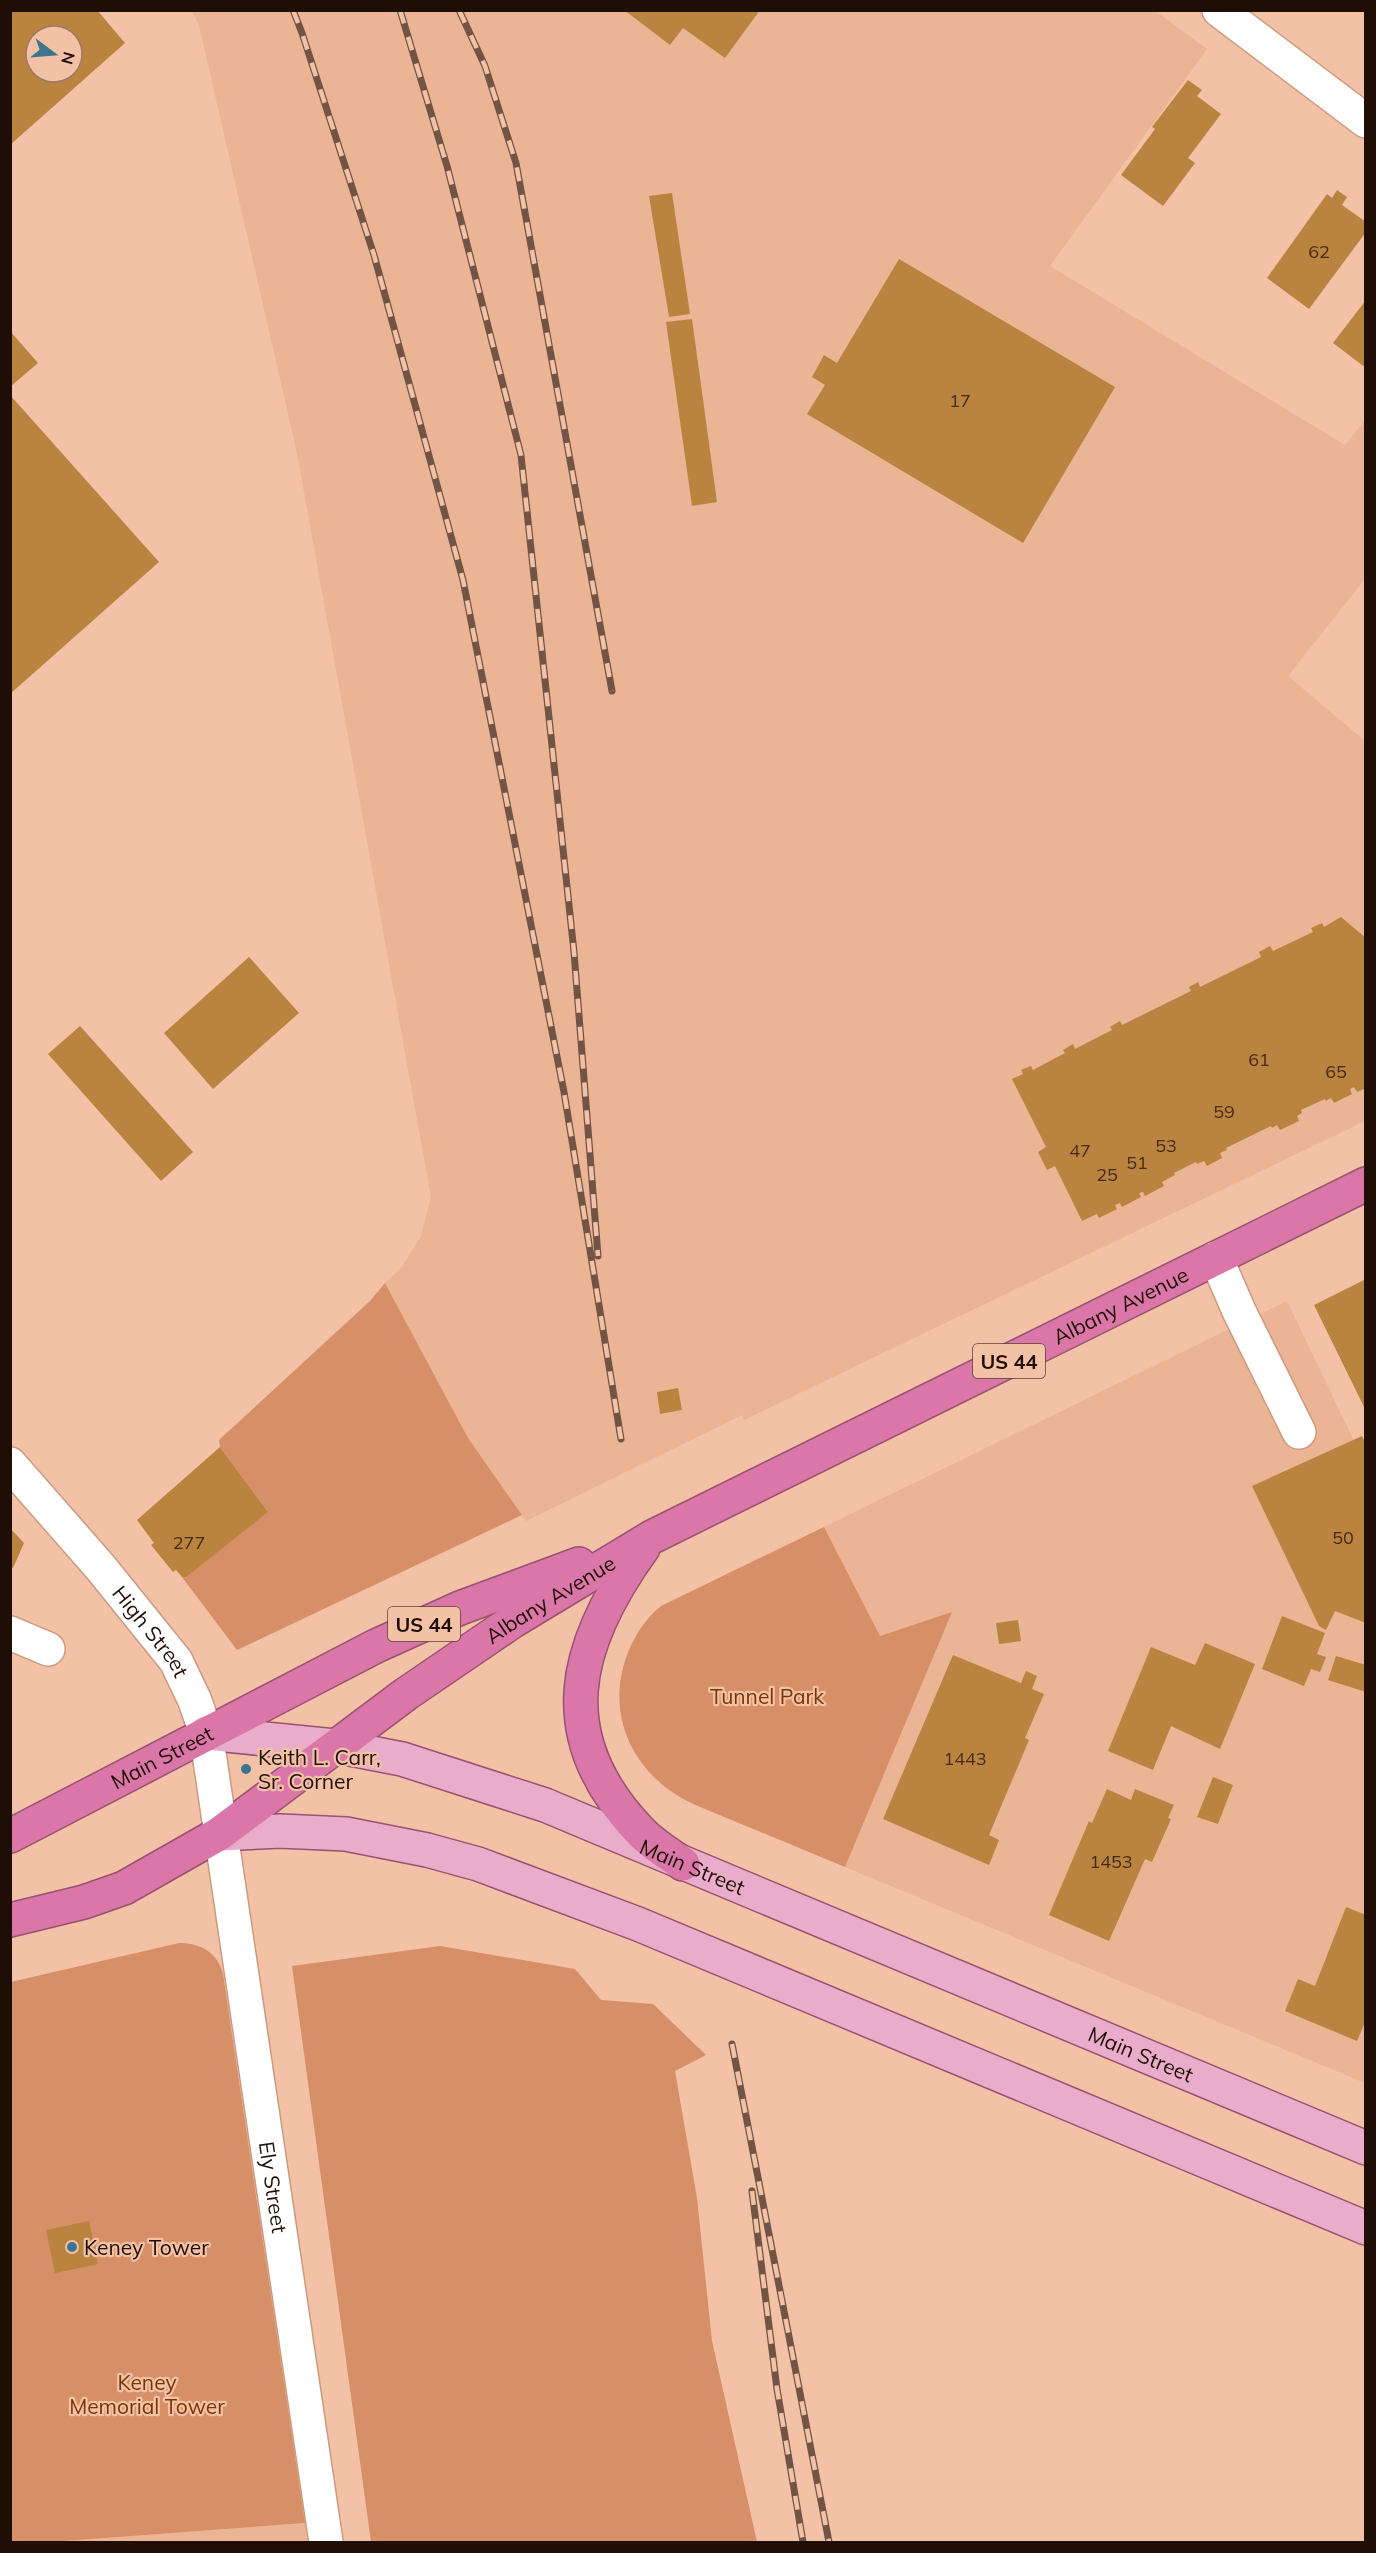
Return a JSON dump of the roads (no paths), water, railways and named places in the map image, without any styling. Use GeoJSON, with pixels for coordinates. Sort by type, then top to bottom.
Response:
{"type":"FeatureCollection","features":[{"type":"Feature","properties":{"kind":"highway","name":"Albany Avenue"},"geometry":{"type":"LineString","coordinates":[[219,1834],[406,1694],[513,1621],[651,1537],[1365,1184]]}},
{"type":"Feature","properties":{"kind":"highway","name":"Albany Avenue"},"geometry":{"type":"LineString","coordinates":[[206,1733],[376,1646],[460,1608],[651,1537]]}},
{"type":"Feature","properties":{"kind":"highway"},"geometry":{"type":"LineString","coordinates":[[651,1537],[617,1584],[596,1625],[584,1662],[580,1699],[584,1736],[614,1801],[641,1833],[683,1864]]}},
{"type":"Feature","properties":{"kind":"highway","name":"Main Street"},"geometry":{"type":"LineString","coordinates":[[10,1836],[206,1733]]}},
{"type":"Feature","properties":{"kind":"highway","name":"US 44"},"geometry":{"type":"LineString","coordinates":[[10,1920],[84,1902],[124,1888],[219,1834]]}},
{"type":"Feature","properties":{"kind":"main road","name":"Main Street"},"geometry":{"type":"LineString","coordinates":[[206,1733],[335,1746],[402,1759],[545,1805],[1365,2148]]}},
{"type":"Feature","properties":{"kind":"main road"},"geometry":{"type":"LineString","coordinates":[[219,1834],[280,1831],[346,1834],[428,1850],[489,1867],[638,1924],[1365,2228]]}},
{"type":"Feature","properties":{"kind":"street"},"geometry":{"type":"LineString","coordinates":[[1219,10],[1365,121]]}},
{"type":"Feature","properties":{"kind":"street"},"geometry":{"type":"LineString","coordinates":[[1216,1258],[1239,1311],[1299,1432]]}},
{"type":"Feature","properties":{"kind":"street","name":"High Street"},"geometry":{"type":"LineString","coordinates":[[10,1464],[101,1568],[176,1661],[195,1701],[206,1733],[219,1834]]}},
{"type":"Feature","properties":{"kind":"street"},"geometry":{"type":"LineString","coordinates":[[10,1633],[48,1649]]}},
{"type":"Feature","properties":{"kind":"street","name":"Ely Street"},"geometry":{"type":"LineString","coordinates":[[219,1834],[326,2542]]}},
{"type":"Feature","properties":{"kind":"railway"},"geometry":{"type":"LineString","coordinates":[[293,10],[374,255],[463,580],[564,1092],[621,1439]]}},
{"type":"Feature","properties":{"kind":"railway"},"geometry":{"type":"LineString","coordinates":[[400,10],[447,166],[521,455],[574,952],[598,1256]]}},
{"type":"Feature","properties":{"kind":"railway"},"geometry":{"type":"LineString","coordinates":[[459,10],[485,66],[516,163],[612,691]]}},
{"type":"Feature","properties":{"kind":"railway"},"geometry":{"type":"LineString","coordinates":[[732,2044],[829,2542]]}},
{"type":"Feature","properties":{"kind":"railway"},"geometry":{"type":"LineString","coordinates":[[752,2191],[777,2389],[803,2542]]}},
{"type":"Feature","properties":{"kind":"place","name":"Keith L. Carr, Sr. Corner"},"geometry":{"type":"Point","coordinates":[246,1769]}},
{"type":"Feature","properties":{"kind":"place","name":"Keney Tower"},"geometry":{"type":"Point","coordinates":[72,2247]}},
{"type":"Feature","properties":{"kind":"park label","name":"Tunnel Park"},"geometry":{"type":"Point","coordinates":[767,1696]}},
{"type":"Feature","properties":{"kind":"park label","name":"Keney Memorial Tower"},"geometry":{"type":"Point","coordinates":[147,2394]}}]}
